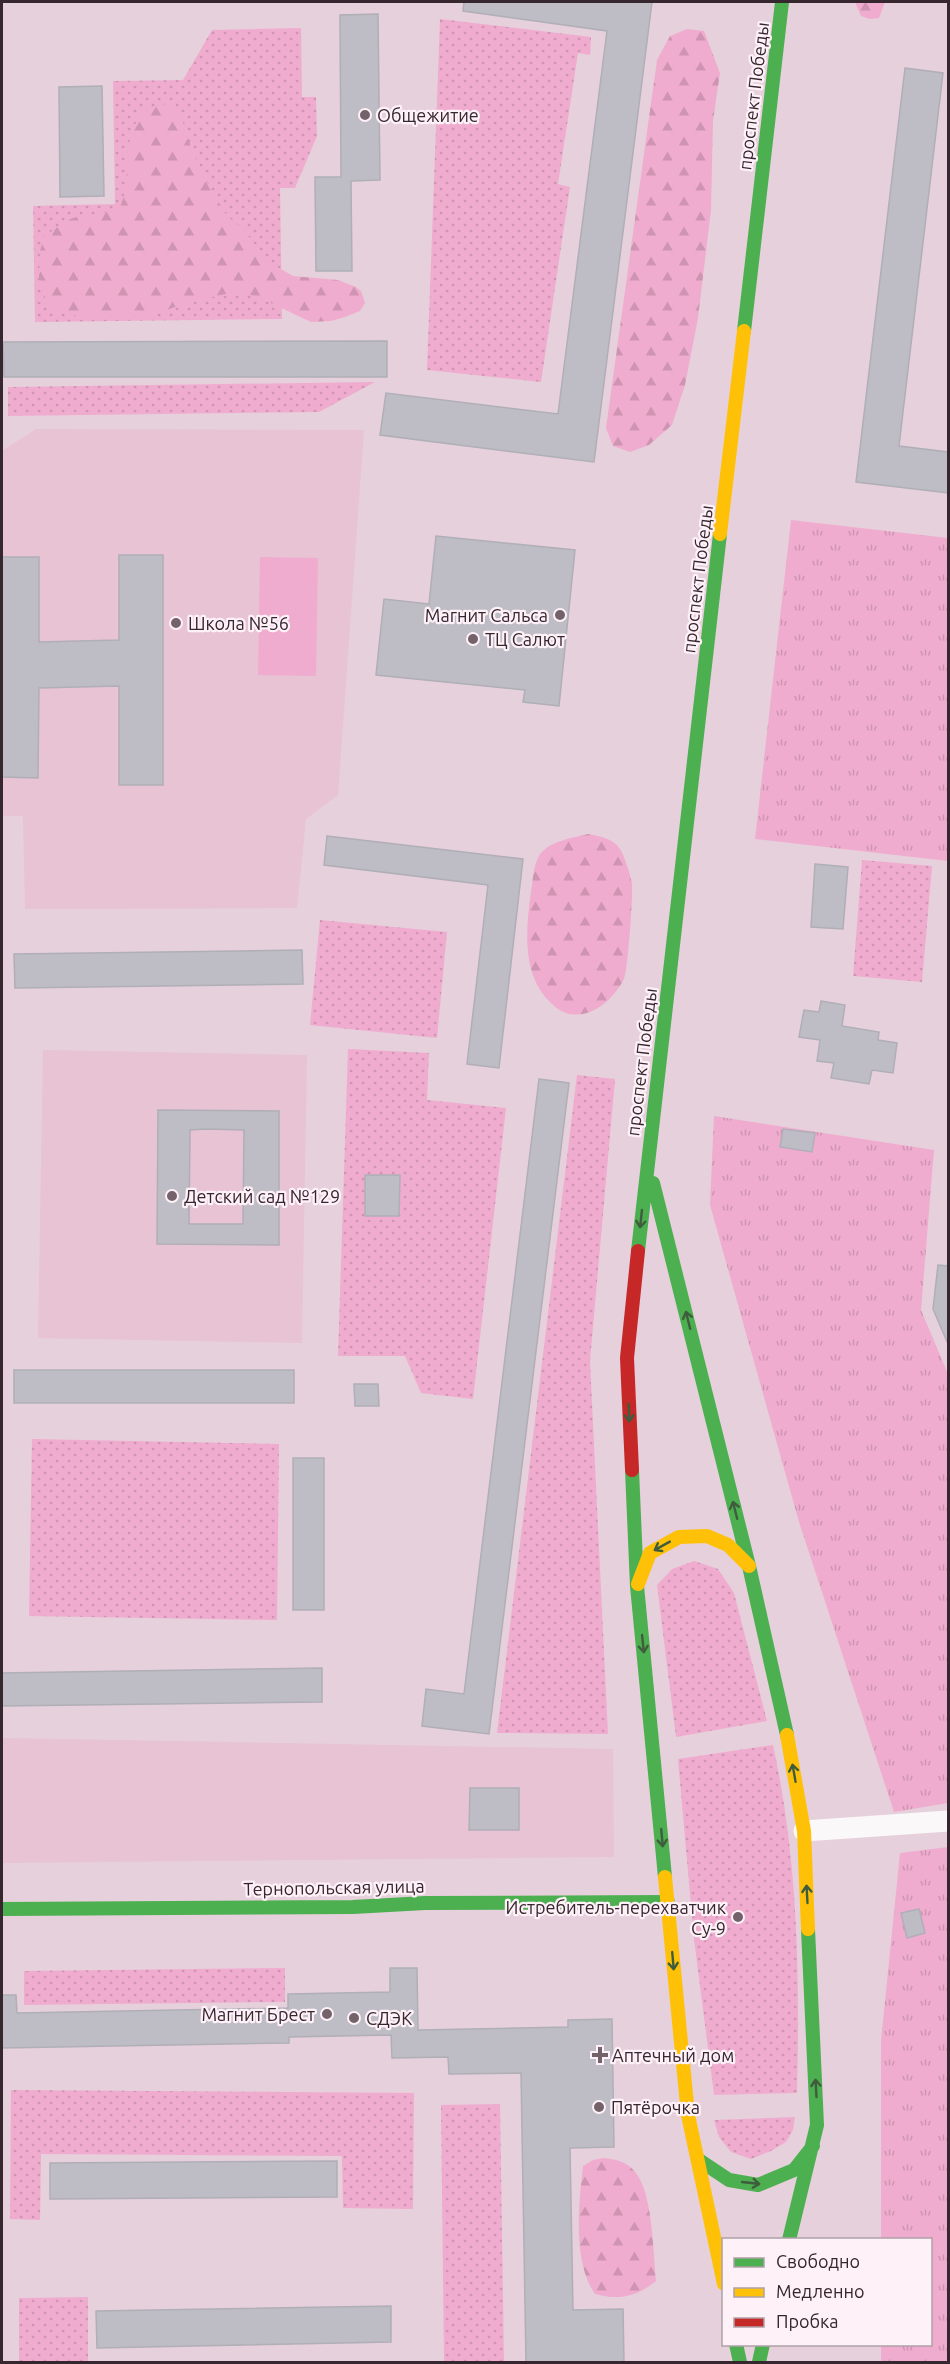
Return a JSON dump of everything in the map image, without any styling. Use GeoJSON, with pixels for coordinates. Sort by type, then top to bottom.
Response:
{"type":"FeatureCollection","features":[{"type":"Feature","properties":{"kind":"main road","name":"проспект Победы"},"geometry":{"type":"LineString","coordinates":[[699,2160],[688,2115],[637,1586],[627,1358],[782,2]]}},
{"type":"Feature","properties":{"kind":"main road","name":"проспект Победы"},"geometry":{"type":"LineString","coordinates":[[648,1161],[749,1566],[787,1736],[804,1831],[818,2112],[818,2125],[813,2146]]}},
{"type":"Feature","properties":{"kind":"main road"},"geometry":{"type":"LineString","coordinates":[[637,1586],[650,1553],[679,1537],[707,1536],[728,1545],[749,1566]]}},
{"type":"Feature","properties":{"kind":"main road","name":"Тернопольская улица"},"geometry":{"type":"LineString","coordinates":[[2,1909],[668,1902]]}},
{"type":"Feature","properties":{"kind":"main road"},"geometry":{"type":"LineString","coordinates":[[699,2160],[729,2180],[758,2185],[794,2170],[813,2146]]}},
{"type":"Feature","properties":{"kind":"main road"},"geometry":{"type":"LineString","coordinates":[[790,2238],[813,2146]]}},
{"type":"Feature","properties":{"kind":"main road"},"geometry":{"type":"LineString","coordinates":[[699,2160],[722,2279]]}},
{"type":"Feature","properties":{"kind":"main road"},"geometry":{"type":"LineString","coordinates":[[736,2346],[740,2362]]}},
{"type":"Feature","properties":{"kind":"main road"},"geometry":{"type":"LineString","coordinates":[[759,2362],[763,2346]]}},
{"type":"Feature","properties":{"kind":"street"},"geometry":{"type":"LineString","coordinates":[[804,1831],[948,1821]]}},
{"type":"Feature","properties":{"kind":"shaded area","name":"Школа №56"},"geometry":{"type":"Polygon","coordinates":[[[36,429],[364,430],[338,795],[306,819],[297,908],[25,909],[23,816],[2,816],[2,451],[36,429]]]}},
{"type":"Feature","properties":{"kind":"shaded area","name":"Детский сад №129"},"geometry":{"type":"Polygon","coordinates":[[[43,1050],[307,1055],[302,1343],[38,1338],[43,1050]]]}},
{"type":"Feature","properties":{"kind":"shaded area"},"geometry":{"type":"Polygon","coordinates":[[[2,1738],[613,1749],[614,1857],[2,1863],[2,1738]]]}},
{"type":"Feature","properties":{"kind":"green space"},"geometry":{"type":"Polygon","coordinates":[[[855,2],[885,2],[879,18],[870,19],[861,16],[855,2]]]}},
{"type":"Feature","properties":{"kind":"green space"},"geometry":{"type":"Polygon","coordinates":[[[440,19],[591,37],[590,55],[578,53],[558,184],[570,187],[541,382],[427,370],[440,19]]]}},
{"type":"Feature","properties":{"kind":"green space"},"geometry":{"type":"Polygon","coordinates":[[[301,28],[302,97],[316,97],[317,136],[295,188],[280,188],[282,319],[35,322],[33,206],[115,204],[113,81],[183,80],[212,30],[301,28]]]}},
{"type":"Feature","properties":{"kind":"green space"},"geometry":{"type":"Polygon","coordinates":[[[687,29],[704,31],[720,73],[713,121],[711,210],[698,318],[685,385],[672,425],[649,445],[630,452],[613,446],[606,428],[657,60],[670,36],[687,29]]]}},
{"type":"Feature","properties":{"kind":"green space"},"geometry":{"type":"Polygon","coordinates":[[[172,102],[179,110],[193,153],[227,216],[242,228],[269,262],[293,276],[338,280],[356,287],[361,291],[365,303],[360,311],[331,321],[311,322],[258,297],[237,291],[180,305],[151,316],[81,317],[58,311],[47,304],[39,278],[40,251],[44,237],[65,221],[79,216],[109,212],[120,207],[126,186],[129,144],[141,112],[172,102]]]}},
{"type":"Feature","properties":{"kind":"green space"},"geometry":{"type":"Polygon","coordinates":[[[375,382],[319,412],[8,416],[8,387],[375,382]]]}},
{"type":"Feature","properties":{"kind":"green space"},"geometry":{"type":"Polygon","coordinates":[[[791,520],[948,538],[948,861],[755,839],[791,520]]]}},
{"type":"Feature","properties":{"kind":"green space"},"geometry":{"type":"Polygon","coordinates":[[[260,557],[318,558],[316,676],[258,675],[260,557]]]}},
{"type":"Feature","properties":{"kind":"green space"},"geometry":{"type":"Polygon","coordinates":[[[588,834],[614,842],[625,860],[632,883],[629,948],[626,973],[615,993],[595,1010],[570,1014],[551,1003],[541,992],[535,979],[528,951],[529,906],[534,869],[543,851],[561,841],[588,834]]]}},
{"type":"Feature","properties":{"kind":"green space"},"geometry":{"type":"Polygon","coordinates":[[[862,860],[932,866],[922,982],[853,976],[862,860]]]}},
{"type":"Feature","properties":{"kind":"green space"},"geometry":{"type":"Polygon","coordinates":[[[320,920],[447,932],[437,1038],[310,1025],[320,920]]]}},
{"type":"Feature","properties":{"kind":"green space"},"geometry":{"type":"Polygon","coordinates":[[[348,1049],[429,1053],[427,1100],[506,1108],[473,1399],[421,1393],[405,1356],[338,1356],[348,1049]]]}},
{"type":"Feature","properties":{"kind":"green space"},"geometry":{"type":"Polygon","coordinates":[[[577,1075],[615,1079],[590,1361],[608,1734],[497,1733],[577,1075]]]}},
{"type":"Feature","properties":{"kind":"green space"},"geometry":{"type":"Polygon","coordinates":[[[714,1116],[934,1150],[921,1310],[948,1374],[948,1803],[894,1812],[799,1522],[710,1205],[714,1116]]]}},
{"type":"Feature","properties":{"kind":"green space"},"geometry":{"type":"Polygon","coordinates":[[[32,1439],[279,1444],[277,1620],[29,1616],[32,1439]]]}},
{"type":"Feature","properties":{"kind":"green space"},"geometry":{"type":"Polygon","coordinates":[[[694,1561],[718,1569],[734,1593],[767,1721],[676,1737],[657,1585],[672,1569],[694,1561]]]}},
{"type":"Feature","properties":{"kind":"green space"},"geometry":{"type":"Polygon","coordinates":[[[773,1745],[788,1831],[796,1918],[797,2093],[714,2095],[694,1939],[678,1759],[773,1745]]]}},
{"type":"Feature","properties":{"kind":"green space"},"geometry":{"type":"Polygon","coordinates":[[[948,1847],[948,2362],[881,2362],[881,2346],[932,2346],[932,2238],[881,2238],[881,2041],[900,1853],[948,1847]]]}},
{"type":"Feature","properties":{"kind":"green space"},"geometry":{"type":"Polygon","coordinates":[[[285,1968],[285,2002],[24,2005],[24,1971],[285,1968]]]}},
{"type":"Feature","properties":{"kind":"green space"},"geometry":{"type":"Polygon","coordinates":[[[11,2090],[414,2093],[413,2209],[343,2208],[342,2156],[41,2154],[40,2220],[10,2219],[11,2090]]]}},
{"type":"Feature","properties":{"kind":"green space"},"geometry":{"type":"Polygon","coordinates":[[[500,2104],[504,2362],[444,2362],[441,2105],[500,2104]]]}},
{"type":"Feature","properties":{"kind":"green space"},"geometry":{"type":"Polygon","coordinates":[[[795,2117],[793,2130],[786,2142],[751,2159],[731,2152],[719,2137],[714,2120],[795,2117]]]}},
{"type":"Feature","properties":{"kind":"green space"},"geometry":{"type":"Polygon","coordinates":[[[603,2158],[621,2162],[636,2173],[642,2183],[649,2209],[656,2281],[628,2296],[612,2297],[595,2294],[588,2281],[580,2249],[579,2214],[583,2166],[593,2160],[603,2158]]]}},
{"type":"Feature","properties":{"kind":"green space"},"geometry":{"type":"Polygon","coordinates":[[[88,2297],[88,2362],[19,2362],[19,2298],[88,2297]]]}},
{"type":"Feature","properties":{"kind":"building"},"geometry":{"type":"Polygon","coordinates":[[[464,2],[652,2],[594,462],[380,435],[386,393],[558,414],[607,31],[463,11],[464,2]]]}},
{"type":"Feature","properties":{"kind":"building"},"geometry":{"type":"Polygon","coordinates":[[[378,14],[380,180],[351,181],[352,271],[316,271],[315,177],[341,177],[340,15],[378,14]]]}},
{"type":"Feature","properties":{"kind":"building"},"geometry":{"type":"Polygon","coordinates":[[[905,68],[943,73],[899,446],[948,452],[948,493],[856,482],[905,68]]]}},
{"type":"Feature","properties":{"kind":"building"},"geometry":{"type":"Polygon","coordinates":[[[102,86],[104,196],[60,197],[59,87],[102,86]]]}},
{"type":"Feature","properties":{"kind":"building"},"geometry":{"type":"Polygon","coordinates":[[[387,341],[387,377],[4,377],[3,342],[387,341]]]}},
{"type":"Feature","properties":{"kind":"building","name":"ТЦ Салют"},"geometry":{"type":"Polygon","coordinates":[[[436,536],[575,550],[559,706],[523,702],[525,690],[376,675],[384,599],[429,604],[436,536]]]}},
{"type":"Feature","properties":{"kind":"building"},"geometry":{"type":"Polygon","coordinates":[[[119,555],[163,555],[163,785],[119,785],[119,686],[39,688],[38,778],[2,777],[2,557],[39,557],[39,642],[119,640],[119,555]]]}},
{"type":"Feature","properties":{"kind":"building"},"geometry":{"type":"Polygon","coordinates":[[[327,836],[523,859],[499,1068],[467,1064],[488,885],[324,865],[327,836]]]}},
{"type":"Feature","properties":{"kind":"building"},"geometry":{"type":"Polygon","coordinates":[[[815,864],[848,867],[843,929],[811,927],[815,864]]]}},
{"type":"Feature","properties":{"kind":"building"},"geometry":{"type":"Polygon","coordinates":[[[302,950],[303,984],[15,988],[14,954],[302,950]]]}},
{"type":"Feature","properties":{"kind":"building"},"geometry":{"type":"Polygon","coordinates":[[[821,1001],[845,1005],[842,1026],[879,1032],[878,1040],[897,1043],[893,1073],[872,1070],[869,1084],[831,1078],[834,1063],[817,1061],[820,1040],[799,1037],[804,1010],[819,1012],[821,1001]]]}},
{"type":"Feature","properties":{"kind":"building"},"geometry":{"type":"Polygon","coordinates":[[[539,1079],[569,1083],[489,1734],[422,1726],[426,1689],[464,1694],[539,1079]]]}},
{"type":"Feature","properties":{"kind":"building"},"geometry":{"type":"Polygon","coordinates":[[[158,1110],[279,1111],[279,1245],[157,1244],[158,1110]],[[190,1130],[189,1224],[243,1224],[244,1130],[190,1130]]]}},
{"type":"Feature","properties":{"kind":"building"},"geometry":{"type":"Polygon","coordinates":[[[783,1129],[815,1133],[812,1152],[780,1147],[783,1129]]]}},
{"type":"Feature","properties":{"kind":"building"},"geometry":{"type":"Polygon","coordinates":[[[365,1175],[400,1175],[399,1216],[365,1216],[365,1175]]]}},
{"type":"Feature","properties":{"kind":"building"},"geometry":{"type":"Polygon","coordinates":[[[938,1265],[948,1266],[948,1344],[933,1309],[938,1265]]]}},
{"type":"Feature","properties":{"kind":"building"},"geometry":{"type":"Polygon","coordinates":[[[14,1370],[294,1370],[294,1403],[14,1403],[14,1370]]]}},
{"type":"Feature","properties":{"kind":"building"},"geometry":{"type":"Polygon","coordinates":[[[354,1384],[378,1384],[379,1406],[355,1406],[354,1384]]]}},
{"type":"Feature","properties":{"kind":"building"},"geometry":{"type":"Polygon","coordinates":[[[293,1458],[324,1458],[324,1610],[293,1610],[293,1458]]]}},
{"type":"Feature","properties":{"kind":"building"},"geometry":{"type":"Polygon","coordinates":[[[322,1668],[322,1702],[2,1706],[2,1673],[322,1668]]]}},
{"type":"Feature","properties":{"kind":"building"},"geometry":{"type":"Polygon","coordinates":[[[470,1788],[519,1788],[519,1830],[469,1830],[470,1788]]]}},
{"type":"Feature","properties":{"kind":"building"},"geometry":{"type":"Polygon","coordinates":[[[919,1909],[925,1933],[907,1938],[901,1913],[919,1909]]]}},
{"type":"Feature","properties":{"kind":"building"},"geometry":{"type":"Polygon","coordinates":[[[390,1968],[417,1968],[418,2030],[568,2027],[568,2020],[612,2019],[614,2147],[570,2148],[573,2310],[623,2309],[624,2362],[526,2362],[521,2073],[449,2074],[448,2057],[392,2058],[391,2035],[289,2037],[289,2043],[2,2048],[2,1995],[16,1995],[17,2013],[288,2008],[288,1994],[390,1992],[390,1968]]]}},
{"type":"Feature","properties":{"kind":"building"},"geometry":{"type":"Polygon","coordinates":[[[337,2161],[337,2197],[50,2199],[50,2163],[337,2161]]]}},
{"type":"Feature","properties":{"kind":"building"},"geometry":{"type":"Polygon","coordinates":[[[391,2306],[391,2342],[97,2348],[96,2311],[391,2306]]]}},
{"type":"Feature","properties":{"kind":"traffic: fast"},"geometry":{"type":"LineString","coordinates":[[744,331],[782,2]]}},
{"type":"Feature","properties":{"kind":"traffic: fast"},"geometry":{"type":"LineString","coordinates":[[638,1251],[720,534]]}},
{"type":"Feature","properties":{"kind":"traffic: fast"},"geometry":{"type":"LineString","coordinates":[[653,1183],[749,1566],[787,1735]]}},
{"type":"Feature","properties":{"kind":"traffic: fast"},"geometry":{"type":"LineString","coordinates":[[632,1470],[637,1586],[665,1877]]}},
{"type":"Feature","properties":{"kind":"traffic: fast"},"geometry":{"type":"LineString","coordinates":[[2,1909],[668,1902]]}},
{"type":"Feature","properties":{"kind":"traffic: fast"},"geometry":{"type":"LineString","coordinates":[[789,2238],[817,2125],[808,1929]]}},
{"type":"Feature","properties":{"kind":"traffic: fast"},"geometry":{"type":"LineString","coordinates":[[699,2160],[729,2180],[758,2185],[794,2170],[813,2146]]}},
{"type":"Feature","properties":{"kind":"traffic: fast"},"geometry":{"type":"LineString","coordinates":[[736,2346],[740,2362]]}},
{"type":"Feature","properties":{"kind":"traffic: fast"},"geometry":{"type":"LineString","coordinates":[[759,2362],[763,2346]]}},
{"type":"Feature","properties":{"kind":"traffic: slow"},"geometry":{"type":"LineString","coordinates":[[720,534],[744,331]]}},
{"type":"Feature","properties":{"kind":"traffic: slow"},"geometry":{"type":"LineString","coordinates":[[638,1584],[650,1553],[679,1537],[707,1536],[728,1545],[749,1566]]}},
{"type":"Feature","properties":{"kind":"traffic: slow"},"geometry":{"type":"LineString","coordinates":[[787,1735],[804,1831],[808,1929]]}},
{"type":"Feature","properties":{"kind":"traffic: slow"},"geometry":{"type":"LineString","coordinates":[[665,1877],[688,2115],[722,2275]]}},
{"type":"Feature","properties":{"kind":"traffic: jam"},"geometry":{"type":"LineString","coordinates":[[632,1470],[627,1358],[638,1251]]}},
{"type":"Feature","properties":{"kind":"place","name":"Общежитие"},"geometry":{"type":"Point","coordinates":[365,115]}},
{"type":"Feature","properties":{"kind":"place","name":"Магнит Сальса"},"geometry":{"type":"Point","coordinates":[560,615]}},
{"type":"Feature","properties":{"kind":"place","name":"Школа №56"},"geometry":{"type":"Point","coordinates":[176,623]}},
{"type":"Feature","properties":{"kind":"place","name":"ТЦ Салют"},"geometry":{"type":"Point","coordinates":[473,639]}},
{"type":"Feature","properties":{"kind":"place","name":"Детский сад №129"},"geometry":{"type":"Point","coordinates":[172,1196]}},
{"type":"Feature","properties":{"kind":"place","name":"Истребитель-перехватчик Су-9"},"geometry":{"type":"Point","coordinates":[738,1917]}},
{"type":"Feature","properties":{"kind":"place","name":"Магнит Брест"},"geometry":{"type":"Point","coordinates":[327,2014]}},
{"type":"Feature","properties":{"kind":"place","name":"СДЭК"},"geometry":{"type":"Point","coordinates":[354,2018]}},
{"type":"Feature","properties":{"kind":"place","name":"Аптечный дом"},"geometry":{"type":"Point","coordinates":[600,2055]}},
{"type":"Feature","properties":{"kind":"place","name":"Пятёрочка"},"geometry":{"type":"Point","coordinates":[599,2107]}}]}
